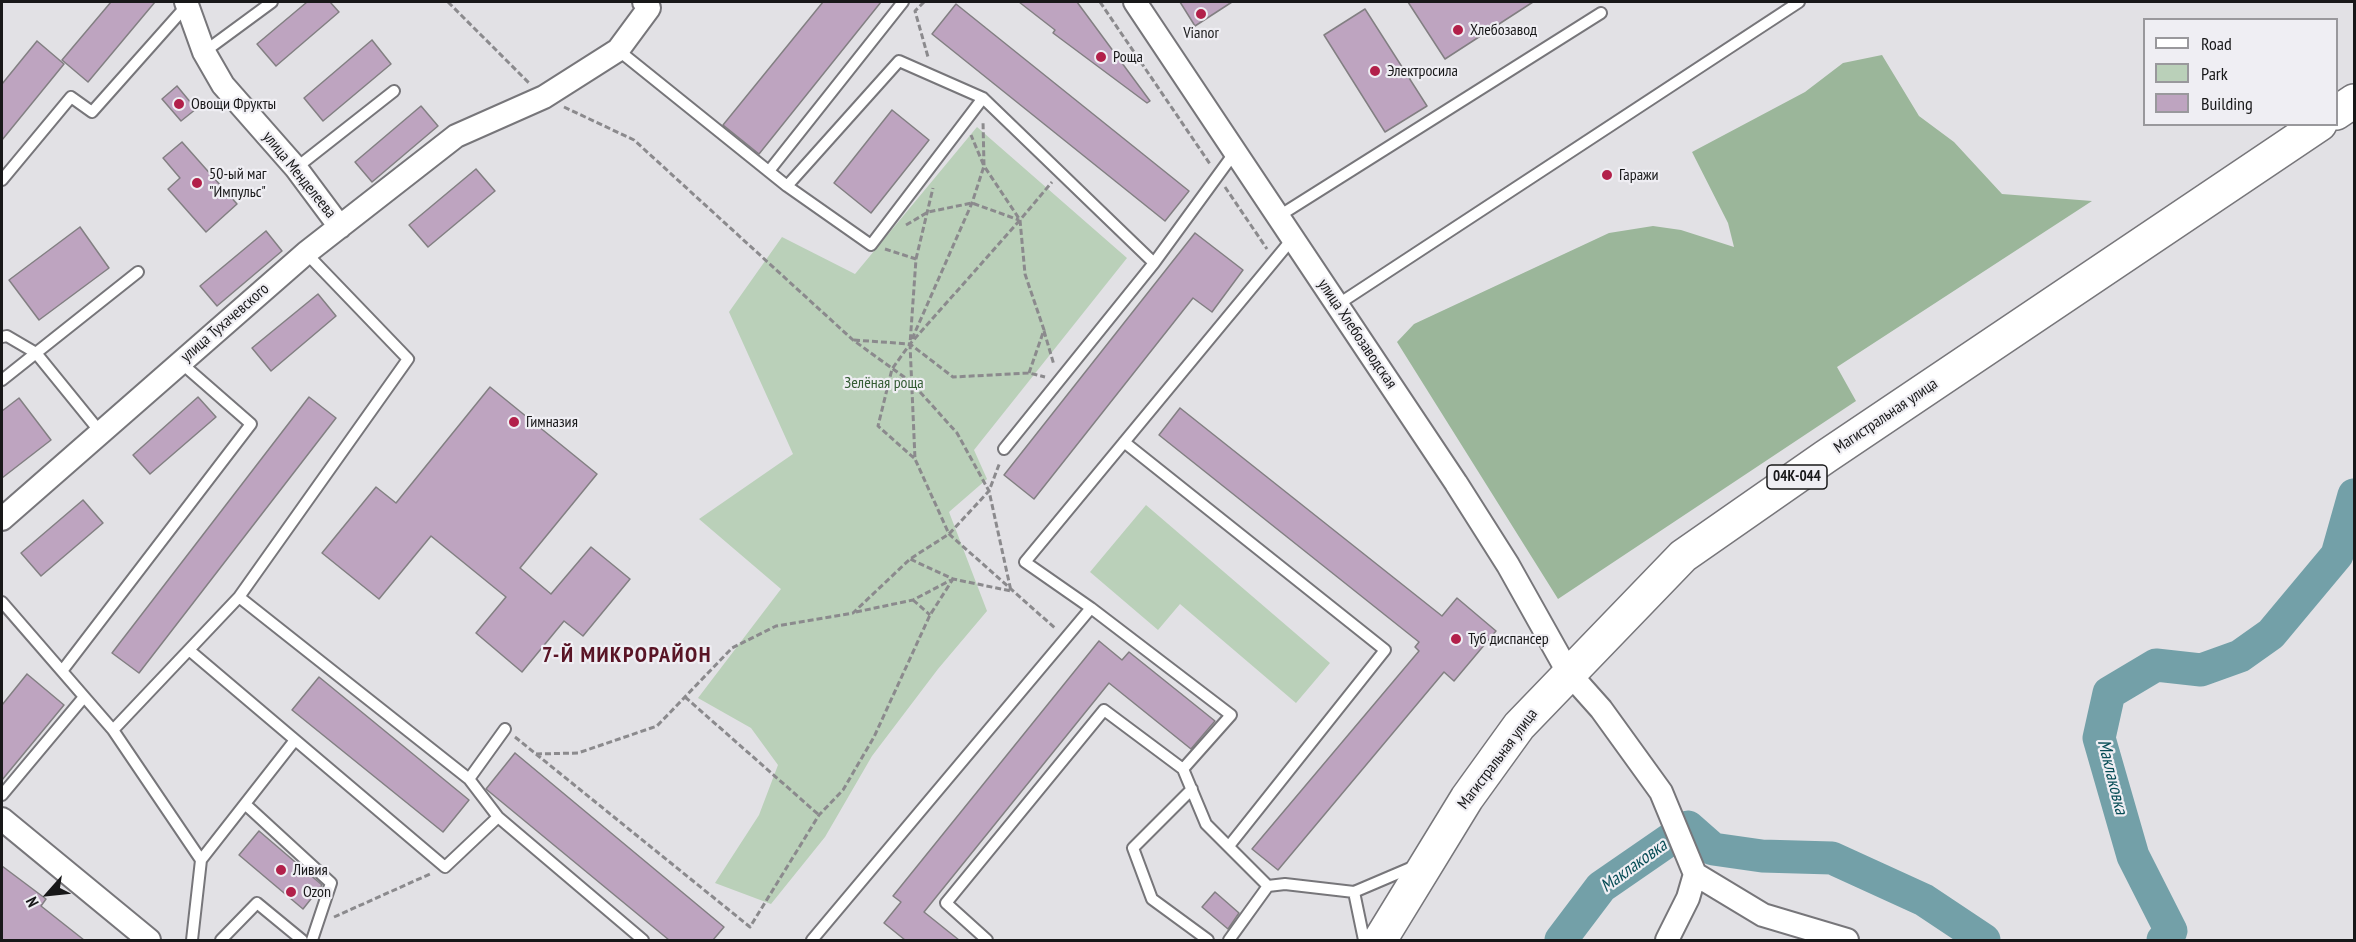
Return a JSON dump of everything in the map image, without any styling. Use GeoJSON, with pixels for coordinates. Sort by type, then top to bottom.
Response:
{"type":"FeatureCollection","features":[{"type":"Feature","properties":{"kind":"main road"},"geometry":{"type":"LineString","coordinates":[[2338,112],[2355,101]]}},
{"type":"Feature","properties":{"kind":"main road","name":"Магистральная улица"},"geometry":{"type":"LineString","coordinates":[[1380,940],[1467,798],[1519,726],[1568,672],[1683,556],[2317,126]]}},
{"type":"Feature","properties":{"kind":"street"},"geometry":{"type":"LineString","coordinates":[[618,50],[649,8],[645,2]]}},
{"type":"Feature","properties":{"kind":"street","name":"улица Хлебозаводская"},"geometry":{"type":"LineString","coordinates":[[1135,2],[1280,216],[1508,565],[1568,672],[1601,709],[1661,792],[1695,874]]}},
{"type":"Feature","properties":{"kind":"street","name":"улица Менделеева"},"geometry":{"type":"LineString","coordinates":[[187,3],[204,52],[223,85],[296,168],[340,227]]}},
{"type":"Feature","properties":{"kind":"street","name":"улица Тухачевского"},"geometry":{"type":"LineString","coordinates":[[2,519],[306,253],[456,136],[544,97],[618,50]]}},
{"type":"Feature","properties":{"kind":"street"},"geometry":{"type":"LineString","coordinates":[[2,819],[149,940]]}},
{"type":"Feature","properties":{"kind":"street"},"geometry":{"type":"LineString","coordinates":[[1667,940],[1688,898],[1695,874],[1763,915],[1847,940]]}},
{"type":"Feature","properties":{"kind":"lane"},"geometry":{"type":"LineString","coordinates":[[204,52],[272,2]]}},
{"type":"Feature","properties":{"kind":"lane"},"geometry":{"type":"LineString","coordinates":[[769,171],[903,2]]}},
{"type":"Feature","properties":{"kind":"lane"},"geometry":{"type":"LineString","coordinates":[[1337,305],[1799,2]]}},
{"type":"Feature","properties":{"kind":"lane"},"geometry":{"type":"LineString","coordinates":[[2,180],[71,98],[92,112],[187,3]]}},
{"type":"Feature","properties":{"kind":"lane"},"geometry":{"type":"LineString","coordinates":[[1280,216],[1601,13]]}},
{"type":"Feature","properties":{"kind":"lane"},"geometry":{"type":"LineString","coordinates":[[618,50],[787,186],[871,245],[983,98]]}},
{"type":"Feature","properties":{"kind":"lane"},"geometry":{"type":"LineString","coordinates":[[787,186],[899,61],[983,98],[1154,262]]}},
{"type":"Feature","properties":{"kind":"lane"},"geometry":{"type":"LineString","coordinates":[[296,168],[394,91]]}},
{"type":"Feature","properties":{"kind":"lane"},"geometry":{"type":"LineString","coordinates":[[1004,449],[1154,262],[1235,152]]}},
{"type":"Feature","properties":{"kind":"lane"},"geometry":{"type":"LineString","coordinates":[[1183,769],[1230,715],[1091,608],[1025,562],[1293,238]]}},
{"type":"Feature","properties":{"kind":"lane"},"geometry":{"type":"LineString","coordinates":[[113,730],[239,597],[408,358],[306,253]]}},
{"type":"Feature","properties":{"kind":"lane"},"geometry":{"type":"LineString","coordinates":[[2,380],[138,272]]}},
{"type":"Feature","properties":{"kind":"lane"},"geometry":{"type":"LineString","coordinates":[[2,337],[7,336],[36,353],[101,433]]}},
{"type":"Feature","properties":{"kind":"lane"},"geometry":{"type":"LineString","coordinates":[[62,671],[251,424],[180,362]]}},
{"type":"Feature","properties":{"kind":"lane"},"geometry":{"type":"LineString","coordinates":[[1124,442],[1385,650],[1229,846]]}},
{"type":"Feature","properties":{"kind":"lane"},"geometry":{"type":"LineString","coordinates":[[239,597],[469,779],[498,817],[643,940]]}},
{"type":"Feature","properties":{"kind":"lane"},"geometry":{"type":"LineString","coordinates":[[2,602],[113,730],[201,860]]}},
{"type":"Feature","properties":{"kind":"lane"},"geometry":{"type":"LineString","coordinates":[[812,940],[1091,608]]}},
{"type":"Feature","properties":{"kind":"lane"},"geometry":{"type":"LineString","coordinates":[[189,650],[445,867],[498,817]]}},
{"type":"Feature","properties":{"kind":"lane"},"geometry":{"type":"LineString","coordinates":[[2,795],[84,697]]}},
{"type":"Feature","properties":{"kind":"lane"},"geometry":{"type":"LineString","coordinates":[[987,940],[946,903],[1104,710],[1183,769],[1206,824],[1268,886]]}},
{"type":"Feature","properties":{"kind":"lane"},"geometry":{"type":"LineString","coordinates":[[469,779],[505,729]]}},
{"type":"Feature","properties":{"kind":"lane"},"geometry":{"type":"LineString","coordinates":[[192,940],[201,860],[295,740]]}},
{"type":"Feature","properties":{"kind":"lane"},"geometry":{"type":"LineString","coordinates":[[1191,789],[1133,848],[1152,899],[1208,940]]}},
{"type":"Feature","properties":{"kind":"lane"},"geometry":{"type":"LineString","coordinates":[[245,804],[331,883],[312,940]]}},
{"type":"Feature","properties":{"kind":"lane"},"geometry":{"type":"LineString","coordinates":[[1229,940],[1268,886],[1285,884],[1354,892],[1431,859]]}},
{"type":"Feature","properties":{"kind":"lane"},"geometry":{"type":"LineString","coordinates":[[1354,892],[1365,940]]}},
{"type":"Feature","properties":{"kind":"lane"},"geometry":{"type":"LineString","coordinates":[[221,940],[257,903],[302,940]]}},
{"type":"Feature","properties":{"kind":"path"},"geometry":{"type":"LineString","coordinates":[[448,2],[544,97],[634,140],[853,340],[910,382],[957,432],[989,491],[1011,591]]}},
{"type":"Feature","properties":{"kind":"path"},"geometry":{"type":"LineString","coordinates":[[924,2],[915,11],[933,76]]}},
{"type":"Feature","properties":{"kind":"path"},"geometry":{"type":"LineString","coordinates":[[1100,2],[1274,261]]}},
{"type":"Feature","properties":{"kind":"path"},"geometry":{"type":"LineString","coordinates":[[910,344],[972,203],[984,166],[983,98]]}},
{"type":"Feature","properties":{"kind":"path"},"geometry":{"type":"LineString","coordinates":[[965,122],[984,166],[1020,220],[1025,274],[1059,381]]}},
{"type":"Feature","properties":{"kind":"path"},"geometry":{"type":"LineString","coordinates":[[941,153],[916,259],[910,344],[915,459],[949,534],[1066,638]]}},
{"type":"Feature","properties":{"kind":"path"},"geometry":{"type":"LineString","coordinates":[[915,459],[878,426],[892,369],[910,344],[1060,173]]}},
{"type":"Feature","properties":{"kind":"path"},"geometry":{"type":"LineString","coordinates":[[871,245],[928,212],[972,203],[1020,220]]}},
{"type":"Feature","properties":{"kind":"path"},"geometry":{"type":"LineString","coordinates":[[871,245],[916,259]]}},
{"type":"Feature","properties":{"kind":"path"},"geometry":{"type":"LineString","coordinates":[[1029,373],[1044,330]]}},
{"type":"Feature","properties":{"kind":"path"},"geometry":{"type":"LineString","coordinates":[[853,340],[910,344],[952,377],[1029,373],[1059,381]]}},
{"type":"Feature","properties":{"kind":"path"},"geometry":{"type":"LineString","coordinates":[[853,613],[910,559],[949,534],[989,491],[1004,449]]}},
{"type":"Feature","properties":{"kind":"path"},"geometry":{"type":"LineString","coordinates":[[910,559],[953,579],[1011,591]]}},
{"type":"Feature","properties":{"kind":"path"},"geometry":{"type":"LineString","coordinates":[[536,754],[578,753],[657,726],[732,648],[776,626],[913,600],[953,579]]}},
{"type":"Feature","properties":{"kind":"path"},"geometry":{"type":"LineString","coordinates":[[505,729],[750,927],[819,815],[843,790],[874,737],[930,615],[953,579]]}},
{"type":"Feature","properties":{"kind":"path"},"geometry":{"type":"LineString","coordinates":[[913,600],[930,615]]}},
{"type":"Feature","properties":{"kind":"path"},"geometry":{"type":"LineString","coordinates":[[685,697],[819,815]]}},
{"type":"Feature","properties":{"kind":"path"},"geometry":{"type":"LineString","coordinates":[[317,924],[445,867]]}},
{"type":"Feature","properties":{"kind":"green space"},"geometry":{"type":"Polygon","coordinates":[[[1882,55],[1919,116],[1954,142],[2002,194],[2092,201],[1837,367],[1856,401],[1558,599],[1397,342],[1414,324],[1609,233],[1653,226],[1681,230],[1734,247],[1728,223],[1692,152],[1805,92],[1843,63],[1882,55]]]}},
{"type":"Feature","properties":{"kind":"green space","name":"Зелёная роща"},"geometry":{"type":"Polygon","coordinates":[[[977,127],[1127,258],[974,450],[987,479],[949,512],[987,611],[938,669],[872,756],[825,837],[771,904],[715,883],[759,815],[778,765],[751,728],[698,698],[781,589],[699,519],[793,454],[729,312],[782,237],[855,274],[977,127]]]}},
{"type":"Feature","properties":{"kind":"green space"},"geometry":{"type":"Polygon","coordinates":[[[1146,505],[1330,663],[1296,703],[1180,604],[1158,630],[1090,572],[1146,505]]]}},
{"type":"Feature","properties":{"kind":"building"},"geometry":{"type":"Polygon","coordinates":[[[111,2],[155,2],[88,82],[62,60],[111,2]]]}},
{"type":"Feature","properties":{"kind":"building"},"geometry":{"type":"Polygon","coordinates":[[[307,2],[330,2],[339,12],[276,66],[257,44],[307,2]]]}},
{"type":"Feature","properties":{"kind":"building"},"geometry":{"type":"Polygon","coordinates":[[[823,2],[881,2],[759,154],[723,125],[823,2]]]}},
{"type":"Feature","properties":{"kind":"building","name":"Роща"},"geometry":{"type":"Polygon","coordinates":[[[1019,2],[1077,2],[1150,101],[1147,103],[1053,33],[1055,30],[1019,2]]]}},
{"type":"Feature","properties":{"kind":"building","name":"Vianor"},"geometry":{"type":"Polygon","coordinates":[[[1180,2],[1232,2],[1195,26],[1180,2]]]}},
{"type":"Feature","properties":{"kind":"building","name":"Хлебозавод"},"geometry":{"type":"Polygon","coordinates":[[[1408,2],[1533,2],[1445,59],[1408,2]]]}},
{"type":"Feature","properties":{"kind":"building"},"geometry":{"type":"Polygon","coordinates":[[[956,4],[1189,191],[1165,221],[932,34],[956,4]]]}},
{"type":"Feature","properties":{"kind":"building","name":"Электросила"},"geometry":{"type":"Polygon","coordinates":[[[1365,9],[1427,106],[1385,132],[1324,35],[1365,9]]]}},
{"type":"Feature","properties":{"kind":"building"},"geometry":{"type":"Polygon","coordinates":[[[372,40],[391,64],[323,121],[304,98],[372,40]]]}},
{"type":"Feature","properties":{"kind":"building"},"geometry":{"type":"Polygon","coordinates":[[[37,41],[64,64],[2,140],[2,84],[37,41]]]}},
{"type":"Feature","properties":{"kind":"building","name":"Овощи Фрукты"},"geometry":{"type":"Polygon","coordinates":[[[177,86],[196,109],[181,121],[162,99],[177,86]]]}},
{"type":"Feature","properties":{"kind":"building"},"geometry":{"type":"Polygon","coordinates":[[[421,106],[438,126],[372,182],[355,162],[421,106]]]}},
{"type":"Feature","properties":{"kind":"building"},"geometry":{"type":"Polygon","coordinates":[[[892,110],[929,140],[871,213],[834,183],[892,110]]]}},
{"type":"Feature","properties":{"kind":"building","name":"50-ый маг \"Импульс\""},"geometry":{"type":"Polygon","coordinates":[[[182,142],[237,204],[206,232],[168,189],[180,178],[163,158],[182,142]]]}},
{"type":"Feature","properties":{"kind":"building"},"geometry":{"type":"Polygon","coordinates":[[[476,169],[495,191],[428,247],[409,225],[476,169]]]}},
{"type":"Feature","properties":{"kind":"building"},"geometry":{"type":"Polygon","coordinates":[[[80,227],[109,268],[39,320],[9,280],[80,227]]]}},
{"type":"Feature","properties":{"kind":"building"},"geometry":{"type":"Polygon","coordinates":[[[266,231],[282,251],[217,306],[200,286],[266,231]]]}},
{"type":"Feature","properties":{"kind":"building"},"geometry":{"type":"Polygon","coordinates":[[[1195,233],[1243,270],[1212,312],[1193,298],[1034,499],[1004,475],[1195,233]]]}},
{"type":"Feature","properties":{"kind":"building"},"geometry":{"type":"Polygon","coordinates":[[[318,294],[336,316],[271,371],[252,348],[318,294]]]}},
{"type":"Feature","properties":{"kind":"building"},"geometry":{"type":"Polygon","coordinates":[[[490,387],[597,474],[520,568],[551,594],[591,547],[630,579],[583,636],[564,621],[522,672],[476,633],[506,597],[431,536],[379,599],[322,553],[376,487],[396,503],[490,387]]]}},
{"type":"Feature","properties":{"kind":"building"},"geometry":{"type":"Polygon","coordinates":[[[198,397],[216,417],[150,474],[133,455],[198,397]]]}},
{"type":"Feature","properties":{"kind":"building"},"geometry":{"type":"Polygon","coordinates":[[[309,397],[336,418],[139,673],[112,653],[309,397]]]}},
{"type":"Feature","properties":{"kind":"building"},"geometry":{"type":"Polygon","coordinates":[[[19,398],[51,440],[2,478],[2,411],[19,398]]]}},
{"type":"Feature","properties":{"kind":"building"},"geometry":{"type":"Polygon","coordinates":[[[1180,408],[1442,616],[1457,598],[1496,631],[1454,681],[1444,672],[1278,870],[1252,849],[1419,651],[1415,647],[1419,642],[1159,435],[1180,408]]]}},
{"type":"Feature","properties":{"kind":"building"},"geometry":{"type":"Polygon","coordinates":[[[83,500],[103,523],[41,576],[21,553],[83,500]]]}},
{"type":"Feature","properties":{"kind":"building"},"geometry":{"type":"Polygon","coordinates":[[[1099,641],[1122,660],[1129,652],[1215,721],[1191,749],[1109,683],[924,912],[959,940],[905,940],[884,923],[901,902],[893,896],[1099,641]]]}},
{"type":"Feature","properties":{"kind":"building"},"geometry":{"type":"Polygon","coordinates":[[[27,674],[64,705],[2,780],[2,705],[27,674]]]}},
{"type":"Feature","properties":{"kind":"building"},"geometry":{"type":"Polygon","coordinates":[[[319,677],[469,800],[443,832],[292,710],[319,677]]]}},
{"type":"Feature","properties":{"kind":"building"},"geometry":{"type":"Polygon","coordinates":[[[515,753],[724,927],[713,940],[669,940],[486,789],[515,753]]]}},
{"type":"Feature","properties":{"kind":"building","name":"Ливия"},"geometry":{"type":"Polygon","coordinates":[[[259,831],[322,885],[303,909],[239,855],[259,831]]]}},
{"type":"Feature","properties":{"kind":"building"},"geometry":{"type":"Polygon","coordinates":[[[2,866],[46,899],[41,906],[84,940],[2,940],[2,866]]]}},
{"type":"Feature","properties":{"kind":"building"},"geometry":{"type":"Polygon","coordinates":[[[1215,892],[1239,913],[1228,929],[1202,907],[1215,892]]]}},
{"type":"Feature","properties":{"kind":"waterway","name":"Маклаковка"},"geometry":{"type":"LineString","coordinates":[[2163,940],[2171,931],[2133,856],[2099,738],[2109,693],[2156,665],[2201,670],[2240,656],[2271,634],[2337,555],[2354,495]]}},
{"type":"Feature","properties":{"kind":"waterway","name":"Маклаковка"},"geometry":{"type":"LineString","coordinates":[[1561,940],[1601,887],[1688,827],[1713,849],[1762,856],[1832,858],[1924,900],[1984,940]]}},
{"type":"Feature","properties":{"kind":"place","name":"Vianor"},"geometry":{"type":"Point","coordinates":[1201,14]}},
{"type":"Feature","properties":{"kind":"place","name":"Хлебозавод"},"geometry":{"type":"Point","coordinates":[1458,30]}},
{"type":"Feature","properties":{"kind":"place","name":"Роща"},"geometry":{"type":"Point","coordinates":[1101,57]}},
{"type":"Feature","properties":{"kind":"place","name":"Электросила"},"geometry":{"type":"Point","coordinates":[1375,71]}},
{"type":"Feature","properties":{"kind":"place","name":"Овощи Фрукты"},"geometry":{"type":"Point","coordinates":[179,104]}},
{"type":"Feature","properties":{"kind":"place","name":"Гаражи"},"geometry":{"type":"Point","coordinates":[1607,175]}},
{"type":"Feature","properties":{"kind":"place","name":"50-ый маг \"Импульс\""},"geometry":{"type":"Point","coordinates":[197,183]}},
{"type":"Feature","properties":{"kind":"place","name":"Гимназия"},"geometry":{"type":"Point","coordinates":[514,422]}},
{"type":"Feature","properties":{"kind":"place","name":"Туб диспансер"},"geometry":{"type":"Point","coordinates":[1456,639]}},
{"type":"Feature","properties":{"kind":"place","name":"Ливия"},"geometry":{"type":"Point","coordinates":[281,870]}},
{"type":"Feature","properties":{"kind":"place","name":"Ozon"},"geometry":{"type":"Point","coordinates":[291,892]}},
{"type":"Feature","properties":{"kind":"district","name":"7-Й МИКРОРАЙОН"},"geometry":{"type":"Point","coordinates":[627,656]}}]}
